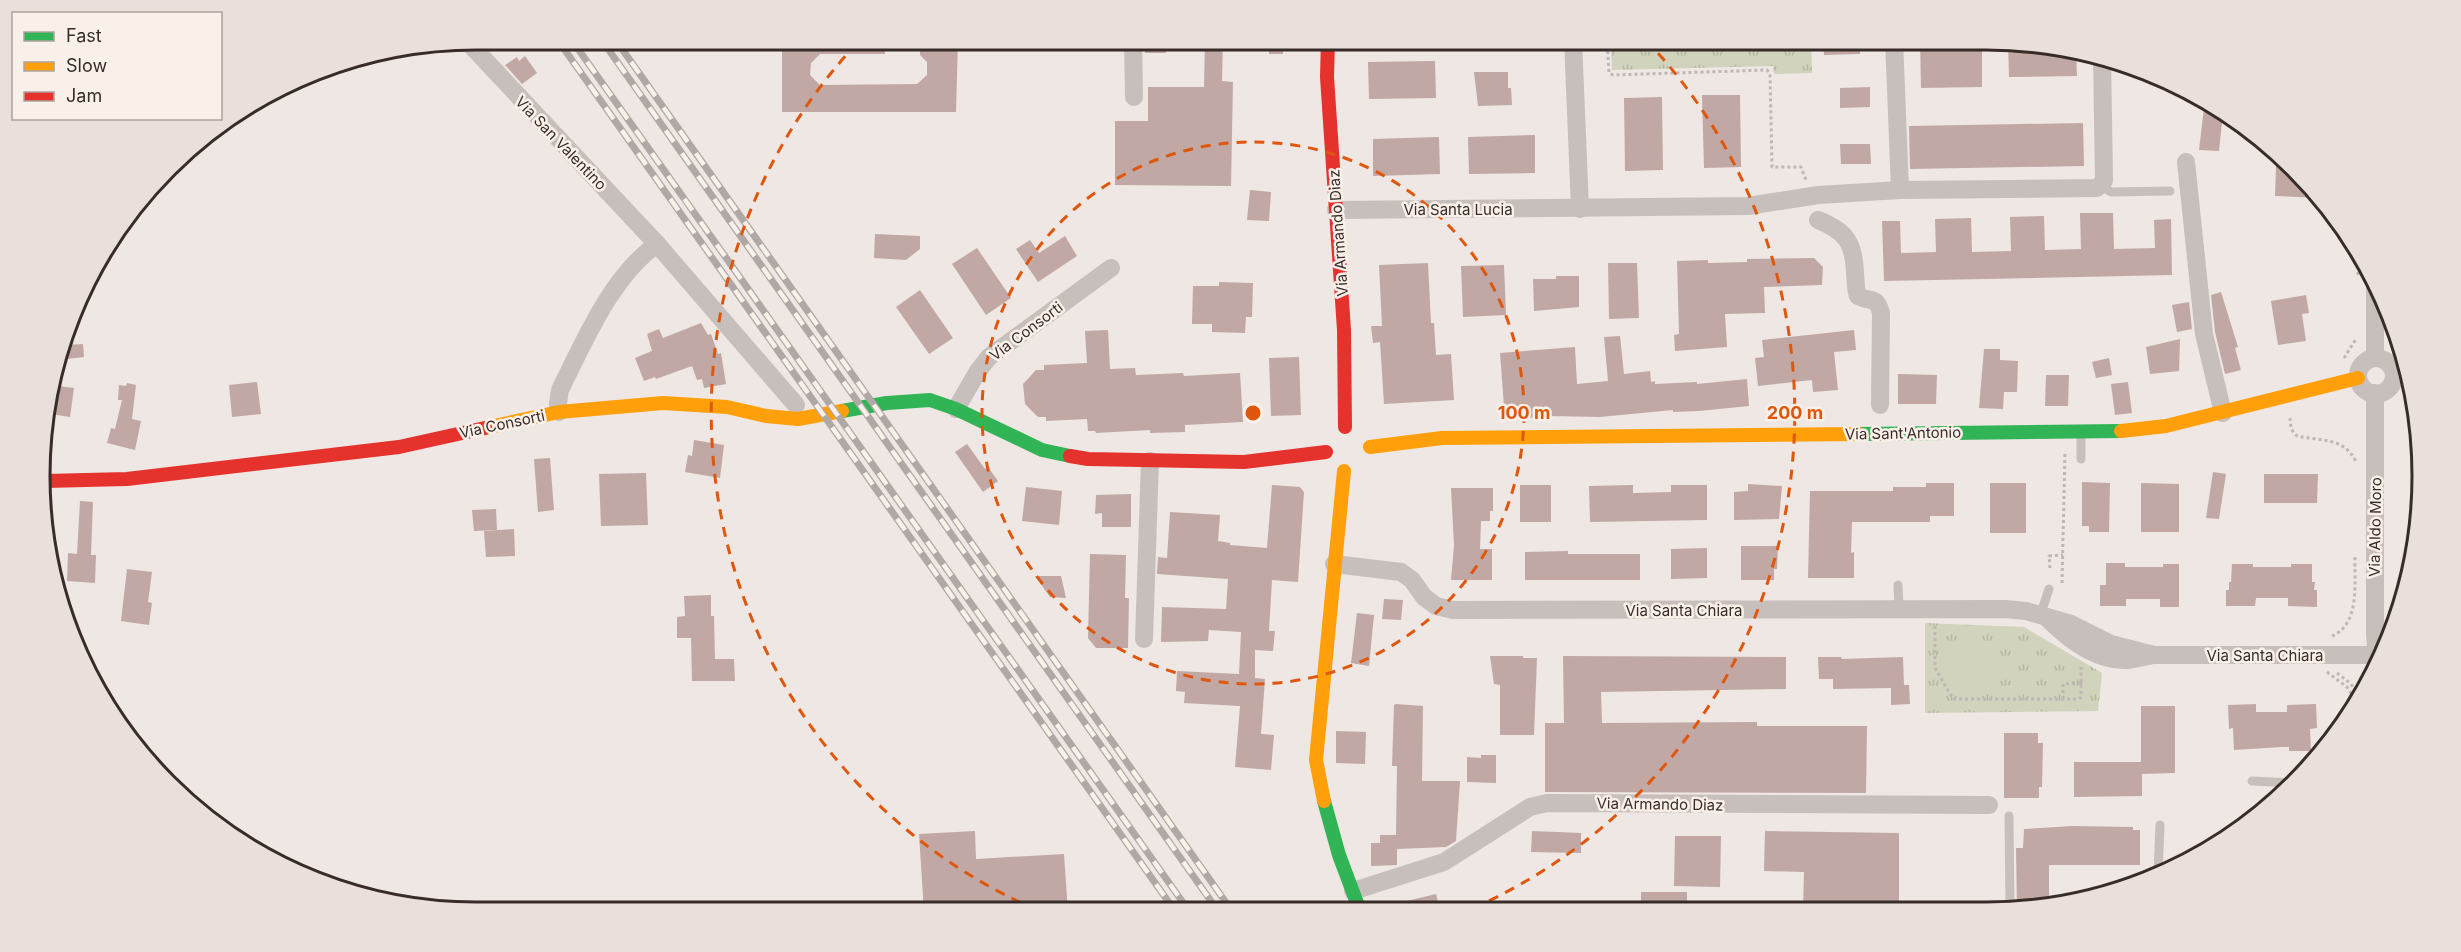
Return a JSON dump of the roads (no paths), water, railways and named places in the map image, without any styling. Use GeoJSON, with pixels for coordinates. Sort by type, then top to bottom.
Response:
{"type":"FeatureCollection","features":[{"type":"Feature","properties":{"kind":"street","name":"Via San Valentino"},"geometry":{"type":"LineString","coordinates":[[476,50],[657,244],[796,405]]}},
{"type":"Feature","properties":{"kind":"street"},"geometry":{"type":"LineString","coordinates":[[1133,50],[1134,97]]}},
{"type":"Feature","properties":{"kind":"street","name":"Via Armando Diaz"},"geometry":{"type":"LineString","coordinates":[[1328,50],[1327,77],[1344,330],[1362,440]]}},
{"type":"Feature","properties":{"kind":"street"},"geometry":{"type":"LineString","coordinates":[[1573,50],[1580,209]]}},
{"type":"Feature","properties":{"kind":"street"},"geometry":{"type":"LineString","coordinates":[[1894,50],[1900,190]]}},
{"type":"Feature","properties":{"kind":"street"},"geometry":{"type":"LineString","coordinates":[[2101,186],[2104,181],[2102,66]]}},
{"type":"Feature","properties":{"kind":"street"},"geometry":{"type":"LineString","coordinates":[[2186,162],[2204,334],[2223,413]]}},
{"type":"Feature","properties":{"kind":"street","name":"Via Santa Lucia"},"geometry":{"type":"LineString","coordinates":[[1336,210],[1748,206],[1789,198],[1900,190],[2101,186]]}},
{"type":"Feature","properties":{"kind":"street"},"geometry":{"type":"LineString","coordinates":[[1818,220],[1832,225],[1844,234],[1854,254],[1858,296],[1872,299],[1879,305],[1881,313],[1880,405]]}},
{"type":"Feature","properties":{"kind":"street"},"geometry":{"type":"LineString","coordinates":[[559,412],[558,403],[561,390],[598,312],[623,280],[657,244]]}},
{"type":"Feature","properties":{"kind":"street","name":"Via Consorti"},"geometry":{"type":"LineString","coordinates":[[956,409],[989,357],[1111,268]]}},
{"type":"Feature","properties":{"kind":"street"},"geometry":{"type":"LineString","coordinates":[[2367,286],[2375,358]]}},
{"type":"Feature","properties":{"kind":"street"},"geometry":{"type":"LineString","coordinates":[[2398,369],[2384,359],[2375,358],[2366,360],[2360,367],[2358,378],[2360,385],[2367,391],[2375,393],[2389,387],[2399,373]]}},
{"type":"Feature","properties":{"kind":"street","name":"Via Sant'Antonio"},"geometry":{"type":"LineString","coordinates":[[1362,440],[2016,432],[2081,439],[2138,431],[2223,413],[2358,378]]}},
{"type":"Feature","properties":{"kind":"street","name":"Via Aldo Moro"},"geometry":{"type":"LineString","coordinates":[[2375,393],[2374,532],[2377,644]]}},
{"type":"Feature","properties":{"kind":"street","name":"Via Consorti"},"geometry":{"type":"LineString","coordinates":[[50,480],[127,479],[399,447],[559,412],[641,404],[697,404],[798,419],[887,403],[930,400],[956,409],[1018,440],[1061,455],[1088,459],[1244,462],[1326,452]]}},
{"type":"Feature","properties":{"kind":"street"},"geometry":{"type":"LineString","coordinates":[[1357,902],[1338,854],[1322,799],[1316,760],[1334,564],[1349,471],[1335,468],[1326,452],[1332,435],[1362,440]]}},
{"type":"Feature","properties":{"kind":"street"},"geometry":{"type":"LineString","coordinates":[[1144,639],[1150,461]]}},
{"type":"Feature","properties":{"kind":"street","name":"Via Santa Chiara"},"geometry":{"type":"LineString","coordinates":[[1334,564],[1401,572],[1412,580],[1424,597],[1436,606],[1454,610],[2005,609],[2026,611],[2044,617],[2066,637],[2086,649],[2106,657],[2125,660],[2154,655],[2371,658]]}},
{"type":"Feature","properties":{"kind":"street","name":"Via Armando Diaz"},"geometry":{"type":"LineString","coordinates":[[1353,891],[1444,862],[1530,807],[1547,803],[1989,805]]}},
{"type":"Feature","properties":{"kind":"lane"},"geometry":{"type":"LineString","coordinates":[[2101,186],[2111,192],[2170,191]]}},
{"type":"Feature","properties":{"kind":"lane"},"geometry":{"type":"LineString","coordinates":[[2081,439],[2081,459]]}},
{"type":"Feature","properties":{"kind":"lane"},"geometry":{"type":"LineString","coordinates":[[1898,585],[1899,609]]}},
{"type":"Feature","properties":{"kind":"lane"},"geometry":{"type":"LineString","coordinates":[[2044,617],[2049,589]]}},
{"type":"Feature","properties":{"kind":"lane"},"geometry":{"type":"LineString","coordinates":[[2252,781],[2282,783]]}},
{"type":"Feature","properties":{"kind":"lane"},"geometry":{"type":"LineString","coordinates":[[2008,816],[2010,902]]}},
{"type":"Feature","properties":{"kind":"lane"},"geometry":{"type":"LineString","coordinates":[[2158,866],[2160,825]]}},
{"type":"Feature","properties":{"kind":"railway"},"geometry":{"type":"LineString","coordinates":[[565,50],[1169,902]]}},
{"type":"Feature","properties":{"kind":"railway"},"geometry":{"type":"LineString","coordinates":[[579,50],[1183,902]]}},
{"type":"Feature","properties":{"kind":"railway"},"geometry":{"type":"LineString","coordinates":[[609,50],[1212,902]]}},
{"type":"Feature","properties":{"kind":"railway"},"geometry":{"type":"LineString","coordinates":[[623,50],[1226,902]]}}]}
